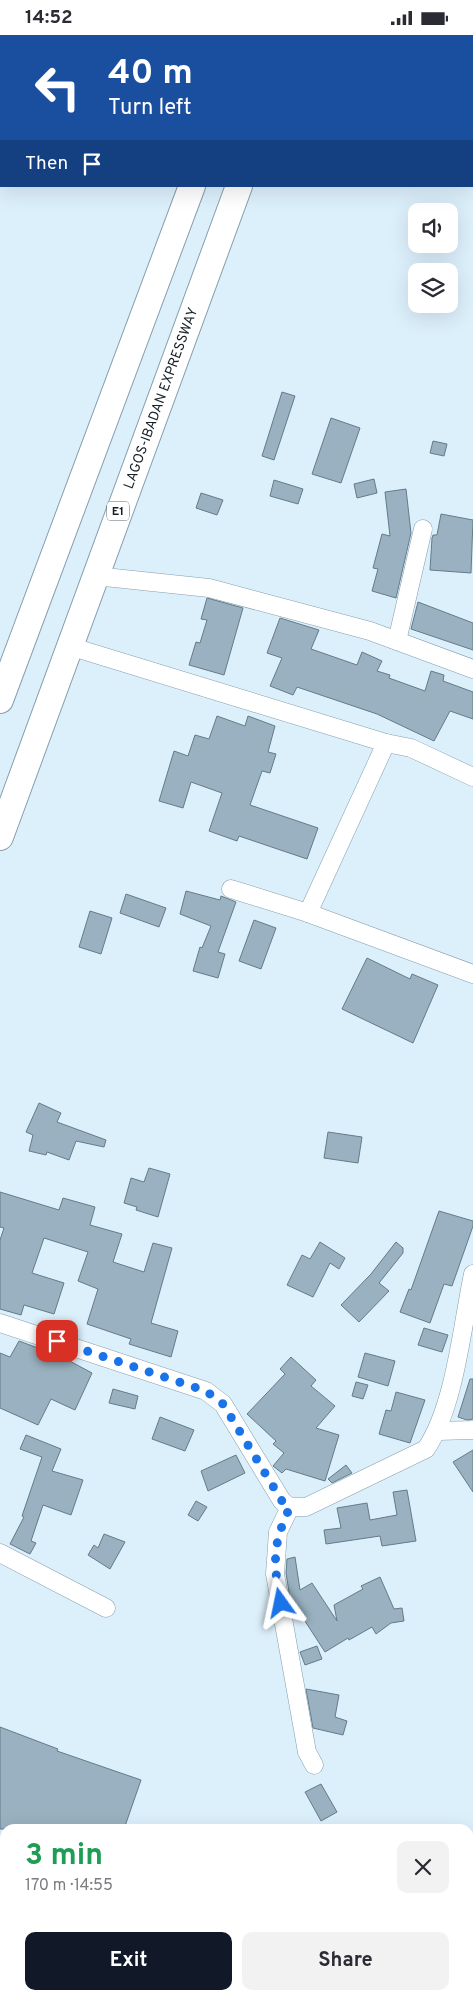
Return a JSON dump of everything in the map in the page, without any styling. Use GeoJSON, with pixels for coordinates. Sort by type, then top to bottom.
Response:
{"type":"FeatureCollection","features":[{"type":"Feature","properties":{"kind":"highway"},"geometry":{"type":"LineString","coordinates":[[0,700],[192,187]]}},
{"type":"Feature","properties":{"kind":"highway","name":"LAGOS-IBADAN EXPRESSWAY"},"geometry":{"type":"LineString","coordinates":[[0,837],[68,646],[239,187]]}},
{"type":"Feature","properties":{"kind":"street"},"geometry":{"type":"LineString","coordinates":[[397,641],[423,529]]}},
{"type":"Feature","properties":{"kind":"street"},"geometry":{"type":"LineString","coordinates":[[95,576],[209,587],[397,641],[473,669]]}},
{"type":"Feature","properties":{"kind":"street"},"geometry":{"type":"LineString","coordinates":[[68,646],[386,743],[411,748],[473,777]]}},
{"type":"Feature","properties":{"kind":"street"},"geometry":{"type":"LineString","coordinates":[[308,913],[386,743]]}},
{"type":"Feature","properties":{"kind":"street"},"geometry":{"type":"LineString","coordinates":[[231,889],[308,913],[473,974]]}},
{"type":"Feature","properties":{"kind":"street"},"geometry":{"type":"LineString","coordinates":[[0,1323],[206,1391],[223,1404],[282,1501],[290,1507],[306,1507],[426,1449],[438,1431],[450,1391],[473,1274]]}},
{"type":"Feature","properties":{"kind":"street"},"geometry":{"type":"LineString","coordinates":[[438,1431],[473,1430]]}},
{"type":"Feature","properties":{"kind":"street"},"geometry":{"type":"LineString","coordinates":[[290,1507],[278,1532],[275,1574],[308,1752],[314,1765]]}},
{"type":"Feature","properties":{"kind":"street"},"geometry":{"type":"LineString","coordinates":[[0,1553],[106,1608]]}},
{"type":"Feature","properties":{"kind":"building"},"geometry":{"type":"Polygon","coordinates":[[[282,392],[295,396],[274,460],[262,456],[282,392]]]}},
{"type":"Feature","properties":{"kind":"building"},"geometry":{"type":"Polygon","coordinates":[[[331,418],[360,428],[341,483],[312,474],[331,418]]]}},
{"type":"Feature","properties":{"kind":"building"},"geometry":{"type":"Polygon","coordinates":[[[433,441],[447,444],[444,456],[430,453],[433,441]]]}},
{"type":"Feature","properties":{"kind":"building"},"geometry":{"type":"Polygon","coordinates":[[[374,479],[377,493],[357,498],[354,484],[374,479]]]}},
{"type":"Feature","properties":{"kind":"building"},"geometry":{"type":"Polygon","coordinates":[[[274,480],[303,489],[298,504],[270,496],[274,480]]]}},
{"type":"Feature","properties":{"kind":"building"},"geometry":{"type":"Polygon","coordinates":[[[406,489],[411,533],[396,598],[372,591],[378,569],[373,568],[382,534],[390,536],[385,492],[406,489]]]}},
{"type":"Feature","properties":{"kind":"building"},"geometry":{"type":"Polygon","coordinates":[[[201,493],[223,500],[217,515],[196,508],[201,493]]]}},
{"type":"Feature","properties":{"kind":"building"},"geometry":{"type":"Polygon","coordinates":[[[441,514],[473,520],[471,573],[430,570],[432,538],[433,535],[437,535],[441,514]]]}},
{"type":"Feature","properties":{"kind":"building"},"geometry":{"type":"Polygon","coordinates":[[[207,598],[243,608],[224,675],[189,665],[196,642],[200,643],[207,620],[201,619],[207,598]]]}},
{"type":"Feature","properties":{"kind":"building"},"geometry":{"type":"Polygon","coordinates":[[[418,602],[473,623],[473,650],[411,629],[418,602]]]}},
{"type":"Feature","properties":{"kind":"building"},"geometry":{"type":"Polygon","coordinates":[[[280,618],[319,630],[311,649],[357,665],[362,652],[382,661],[377,671],[390,675],[389,678],[425,691],[431,671],[444,675],[443,681],[473,692],[473,719],[450,711],[434,741],[377,714],[297,687],[293,695],[270,686],[282,658],[267,653],[280,618]]]}},
{"type":"Feature","properties":{"kind":"building"},"geometry":{"type":"Polygon","coordinates":[[[217,716],[245,726],[248,716],[275,726],[268,752],[276,754],[270,773],[262,771],[250,805],[318,828],[307,859],[239,836],[237,841],[209,831],[222,793],[191,782],[183,808],[159,801],[174,751],[188,756],[195,735],[209,739],[217,716]]]}},
{"type":"Feature","properties":{"kind":"building"},"geometry":{"type":"Polygon","coordinates":[[[186,891],[220,900],[221,896],[236,902],[218,952],[225,954],[218,978],[193,971],[200,947],[202,948],[211,926],[180,914],[186,891]]]}},
{"type":"Feature","properties":{"kind":"building"},"geometry":{"type":"Polygon","coordinates":[[[126,894],[166,908],[159,927],[120,913],[126,894]]]}},
{"type":"Feature","properties":{"kind":"building"},"geometry":{"type":"Polygon","coordinates":[[[90,911],[112,918],[101,954],[79,947],[90,911]]]}},
{"type":"Feature","properties":{"kind":"building"},"geometry":{"type":"Polygon","coordinates":[[[254,920],[276,928],[261,969],[239,961],[254,920]]]}},
{"type":"Feature","properties":{"kind":"building"},"geometry":{"type":"Polygon","coordinates":[[[367,958],[410,979],[412,974],[438,985],[413,1043],[342,1009],[367,958]]]}},
{"type":"Feature","properties":{"kind":"building"},"geometry":{"type":"Polygon","coordinates":[[[39,1103],[61,1113],[57,1122],[106,1140],[104,1147],[76,1141],[69,1160],[47,1152],[46,1155],[29,1151],[33,1135],[26,1132],[39,1103]]]}},
{"type":"Feature","properties":{"kind":"building"},"geometry":{"type":"Polygon","coordinates":[[[328,1132],[362,1137],[358,1163],[324,1158],[328,1132]]]}},
{"type":"Feature","properties":{"kind":"building"},"geometry":{"type":"Polygon","coordinates":[[[149,1168],[170,1174],[158,1217],[136,1210],[137,1207],[124,1203],[131,1178],[144,1182],[149,1168]]]}},
{"type":"Feature","properties":{"kind":"building"},"geometry":{"type":"Polygon","coordinates":[[[0,1192],[59,1210],[63,1198],[95,1207],[90,1225],[122,1234],[113,1262],[144,1272],[153,1243],[172,1248],[151,1323],[178,1331],[171,1357],[129,1344],[131,1339],[87,1324],[98,1289],[78,1281],[88,1252],[44,1238],[32,1273],[64,1283],[54,1314],[24,1305],[21,1315],[0,1309],[0,1240],[4,1228],[0,1227],[0,1192]]]}},
{"type":"Feature","properties":{"kind":"building"},"geometry":{"type":"Polygon","coordinates":[[[439,1211],[473,1221],[473,1226],[452,1286],[444,1284],[430,1323],[400,1312],[409,1289],[411,1290],[439,1211]]]}},
{"type":"Feature","properties":{"kind":"building"},"geometry":{"type":"Polygon","coordinates":[[[320,1242],[345,1258],[339,1269],[330,1263],[313,1297],[287,1285],[302,1255],[310,1259],[320,1242]]]}},
{"type":"Feature","properties":{"kind":"building"},"geometry":{"type":"Polygon","coordinates":[[[396,1242],[403,1248],[403,1253],[379,1283],[389,1291],[359,1322],[341,1305],[371,1274],[396,1242]]]}},
{"type":"Feature","properties":{"kind":"building"},"geometry":{"type":"Polygon","coordinates":[[[424,1328],[448,1335],[442,1352],[418,1345],[424,1328]]]}},
{"type":"Feature","properties":{"kind":"building"},"geometry":{"type":"Polygon","coordinates":[[[19,1341],[46,1351],[49,1350],[92,1373],[75,1410],[51,1399],[38,1425],[0,1408],[0,1353],[10,1357],[19,1341]]]}},
{"type":"Feature","properties":{"kind":"building"},"geometry":{"type":"Polygon","coordinates":[[[365,1353],[395,1361],[388,1386],[358,1377],[365,1353]]]}},
{"type":"Feature","properties":{"kind":"building"},"geometry":{"type":"Polygon","coordinates":[[[291,1357],[316,1380],[311,1386],[335,1406],[316,1428],[339,1435],[325,1481],[286,1469],[282,1473],[273,1466],[284,1453],[273,1444],[276,1441],[247,1414],[285,1374],[280,1369],[291,1357]]]}},
{"type":"Feature","properties":{"kind":"building"},"geometry":{"type":"Polygon","coordinates":[[[470,1379],[473,1379],[473,1419],[467,1420],[458,1417],[470,1379]]]}},
{"type":"Feature","properties":{"kind":"building"},"geometry":{"type":"Polygon","coordinates":[[[356,1382],[368,1385],[363,1399],[352,1396],[356,1382]]]}},
{"type":"Feature","properties":{"kind":"building"},"geometry":{"type":"Polygon","coordinates":[[[113,1389],[138,1396],[135,1409],[109,1403],[113,1389]]]}},
{"type":"Feature","properties":{"kind":"building"},"geometry":{"type":"Polygon","coordinates":[[[396,1392],[425,1400],[410,1443],[379,1434],[386,1410],[391,1411],[396,1392]]]}},
{"type":"Feature","properties":{"kind":"building"},"geometry":{"type":"Polygon","coordinates":[[[160,1417],[194,1430],[185,1451],[152,1439],[160,1417]]]}},
{"type":"Feature","properties":{"kind":"building"},"geometry":{"type":"Polygon","coordinates":[[[26,1435],[61,1449],[52,1471],[83,1480],[71,1515],[43,1505],[31,1541],[36,1543],[30,1554],[10,1544],[24,1517],[22,1516],[42,1457],[20,1449],[26,1435]]]}},
{"type":"Feature","properties":{"kind":"building"},"geometry":{"type":"Polygon","coordinates":[[[473,1450],[473,1492],[453,1462],[473,1450]]]}},
{"type":"Feature","properties":{"kind":"building"},"geometry":{"type":"Polygon","coordinates":[[[236,1455],[245,1473],[208,1491],[201,1471],[236,1455]]]}},
{"type":"Feature","properties":{"kind":"building"},"geometry":{"type":"Polygon","coordinates":[[[346,1465],[352,1473],[332,1483],[328,1479],[346,1465]]]}},
{"type":"Feature","properties":{"kind":"building"},"geometry":{"type":"Polygon","coordinates":[[[407,1490],[416,1541],[382,1546],[380,1536],[326,1544],[324,1530],[341,1528],[337,1508],[367,1503],[370,1520],[397,1515],[393,1492],[407,1490]]]}},
{"type":"Feature","properties":{"kind":"building"},"geometry":{"type":"Polygon","coordinates":[[[196,1501],[207,1507],[198,1521],[188,1515],[196,1501]]]}},
{"type":"Feature","properties":{"kind":"building"},"geometry":{"type":"Polygon","coordinates":[[[104,1534],[125,1542],[110,1569],[88,1555],[94,1545],[98,1548],[104,1534]]]}},
{"type":"Feature","properties":{"kind":"building"},"geometry":{"type":"Polygon","coordinates":[[[295,1557],[300,1590],[312,1583],[337,1621],[334,1605],[363,1589],[361,1586],[380,1577],[394,1609],[402,1608],[404,1621],[391,1623],[376,1634],[372,1627],[349,1640],[348,1638],[325,1652],[290,1598],[286,1573],[287,1559],[295,1557]]]}},
{"type":"Feature","properties":{"kind":"building"},"geometry":{"type":"Polygon","coordinates":[[[317,1646],[322,1659],[305,1665],[300,1652],[317,1646]]]}},
{"type":"Feature","properties":{"kind":"building"},"geometry":{"type":"Polygon","coordinates":[[[306,1689],[339,1695],[335,1717],[347,1721],[343,1735],[313,1728],[306,1689]]]}},
{"type":"Feature","properties":{"kind":"building"},"geometry":{"type":"Polygon","coordinates":[[[0,1727],[58,1749],[57,1751],[141,1780],[126,1824],[0,1824],[0,1727]]]}},
{"type":"Feature","properties":{"kind":"building"},"geometry":{"type":"Polygon","coordinates":[[[321,1784],[337,1812],[321,1821],[305,1792],[321,1784]]]}},
{"type":"Feature","properties":{"kind":"route"},"geometry":{"type":"LineString","coordinates":[[57,1341],[206,1391],[223,1404],[253,1450],[282,1501],[290,1507],[278,1532],[275,1553],[275,1574],[281,1603]]}}]}
